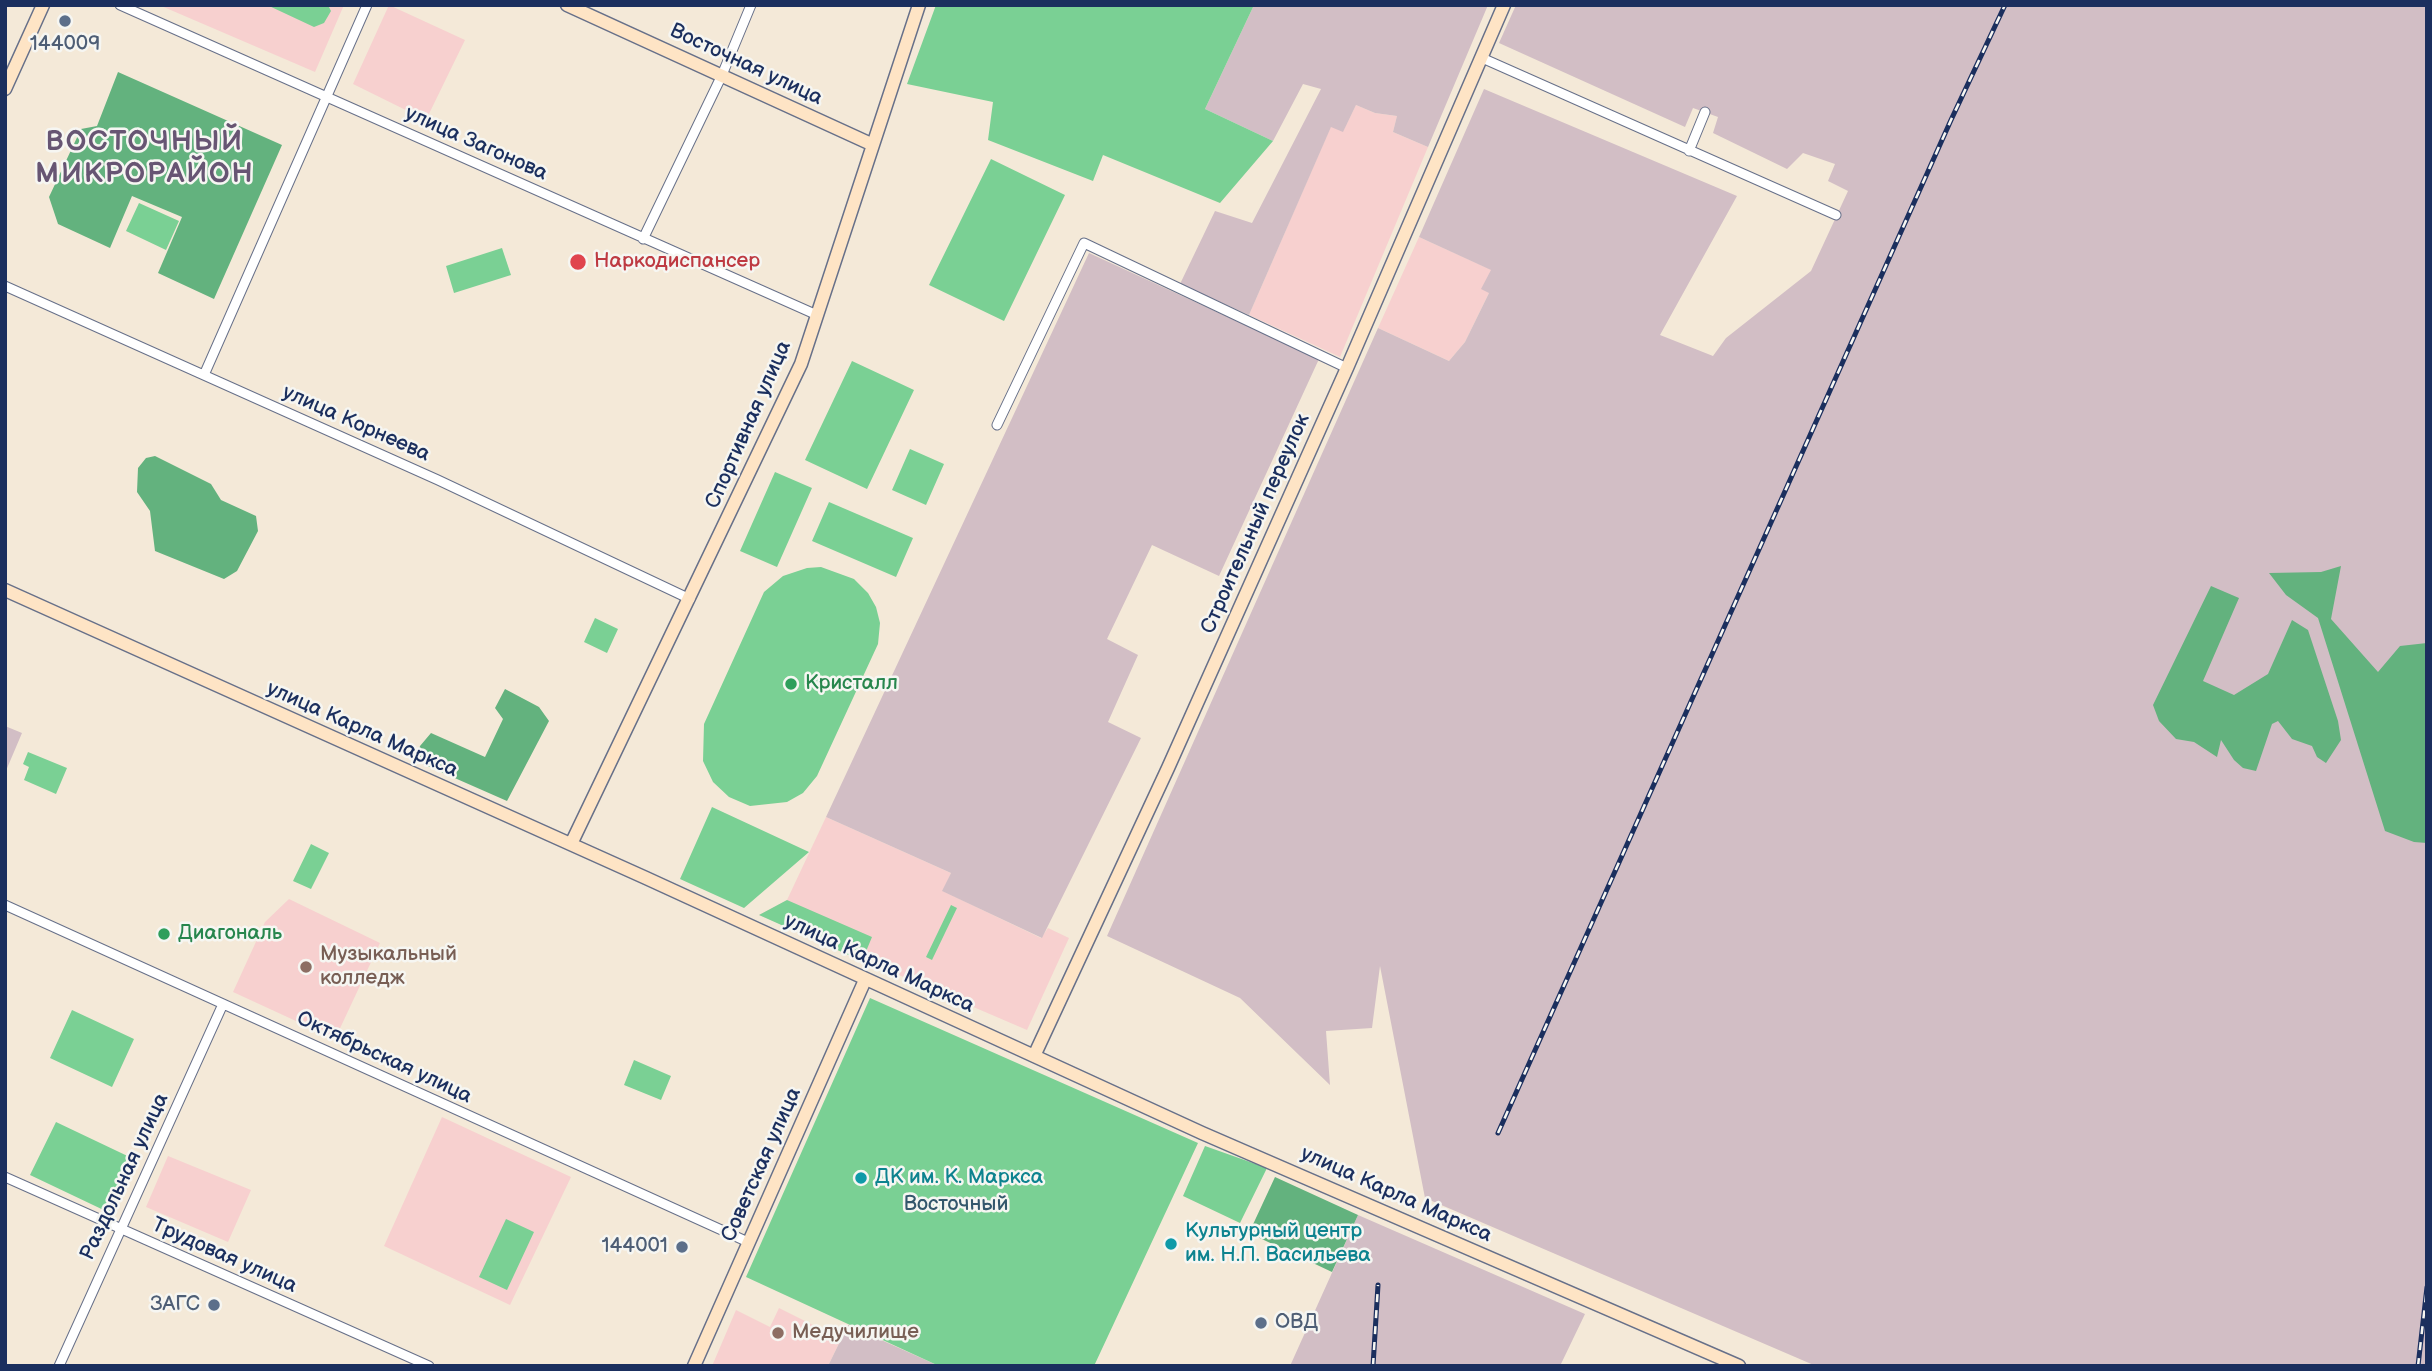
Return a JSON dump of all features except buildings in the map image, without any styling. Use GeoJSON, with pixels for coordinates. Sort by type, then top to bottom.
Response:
{"type":"FeatureCollection","features":[{"type":"Feature","properties":{"kind":"street"},"geometry":{"type":"LineString","coordinates":[[5,89],[43,5]]}},
{"type":"Feature","properties":{"kind":"street","name":"улица Загонова"},"geometry":{"type":"LineString","coordinates":[[120,5],[817,315]]}},
{"type":"Feature","properties":{"kind":"street"},"geometry":{"type":"LineString","coordinates":[[204,375],[368,5]]}},
{"type":"Feature","properties":{"kind":"street","name":"Восточная улица"},"geometry":{"type":"LineString","coordinates":[[567,5],[871,144]]}},
{"type":"Feature","properties":{"kind":"street"},"geometry":{"type":"LineString","coordinates":[[643,239],[722,75],[751,5]]}},
{"type":"Feature","properties":{"kind":"street","name":"Спортивная улица"},"geometry":{"type":"LineString","coordinates":[[571,844],[793,382],[919,5]]}},
{"type":"Feature","properties":{"kind":"street","name":"Строительный переулок"},"geometry":{"type":"LineString","coordinates":[[1034,1056],[1168,768],[1348,368],[1504,5]]}},
{"type":"Feature","properties":{"kind":"street"},"geometry":{"type":"LineString","coordinates":[[1482,58],[1836,215]]}},
{"type":"Feature","properties":{"kind":"street"},"geometry":{"type":"LineString","coordinates":[[1689,151],[1705,113]]}},
{"type":"Feature","properties":{"kind":"street"},"geometry":{"type":"LineString","coordinates":[[998,425],[1084,243],[1348,368]]}},
{"type":"Feature","properties":{"kind":"street","name":"улица Корнеева"},"geometry":{"type":"LineString","coordinates":[[5,286],[438,480],[690,599]]}},
{"type":"Feature","properties":{"kind":"street","name":"улица Карла Маркса"},"geometry":{"type":"LineString","coordinates":[[5,590],[571,844],[1202,1133],[1739,1366]]}},
{"type":"Feature","properties":{"kind":"street","name":"Октябрьская улица"},"geometry":{"type":"LineString","coordinates":[[5,905],[748,1242]]}},
{"type":"Feature","properties":{"kind":"street","name":"Советская улица"},"geometry":{"type":"LineString","coordinates":[[694,1366],[865,979]]}},
{"type":"Feature","properties":{"kind":"street","name":"Раздольная улица"},"geometry":{"type":"LineString","coordinates":[[59,1366],[223,1003]]}},
{"type":"Feature","properties":{"kind":"street","name":"Трудовая улица"},"geometry":{"type":"LineString","coordinates":[[5,1177],[429,1366]]}},
{"type":"Feature","properties":{"kind":"shaded area"},"geometry":{"type":"Polygon","coordinates":[[[159,5],[344,5],[315,72],[159,5]]]}},
{"type":"Feature","properties":{"kind":"shaded area"},"geometry":{"type":"Polygon","coordinates":[[[389,5],[465,40],[426,120],[353,84],[389,5]]]}},
{"type":"Feature","properties":{"kind":"shaded area"},"geometry":{"type":"Polygon","coordinates":[[[1254,5],[1488,5],[1428,147],[1393,132],[1397,116],[1375,113],[1356,105],[1343,132],[1331,127],[1249,315],[1180,284],[1215,211],[1252,223],[1321,89],[1303,84],[1273,141],[1205,109],[1254,5]]]}},
{"type":"Feature","properties":{"kind":"shaded area"},"geometry":{"type":"Polygon","coordinates":[[[1516,5],[2427,5],[2427,1366],[1816,1366],[1425,1198],[1380,966],[1372,1028],[1326,1031],[1330,1085],[1240,998],[1107,936],[1378,328],[1449,361],[1465,342],[1489,293],[1481,289],[1491,270],[1419,237],[1484,89],[1737,196],[1660,335],[1713,356],[1726,338],[1811,271],[1848,191],[1828,181],[1835,164],[1803,153],[1787,169],[1713,133],[1718,117],[1693,108],[1685,127],[1499,43],[1516,5]]]}},
{"type":"Feature","properties":{"kind":"shaded area"},"geometry":{"type":"Polygon","coordinates":[[[1356,105],[1375,113],[1397,116],[1393,132],[1428,147],[1340,357],[1249,315],[1331,126],[1343,131],[1356,105]]]}},
{"type":"Feature","properties":{"kind":"shaded area"},"geometry":{"type":"Polygon","coordinates":[[[1419,237],[1492,270],[1489,293],[1465,342],[1449,361],[1378,328],[1419,237]]]}},
{"type":"Feature","properties":{"kind":"shaded area"},"geometry":{"type":"Polygon","coordinates":[[[1089,253],[1319,359],[1219,576],[1152,545],[1107,639],[1138,655],[1108,722],[1141,738],[1042,938],[942,891],[951,873],[826,817],[1089,253]]]}},
{"type":"Feature","properties":{"kind":"shaded area"},"geometry":{"type":"Polygon","coordinates":[[[5,726],[22,733],[5,773],[5,726]]]}},
{"type":"Feature","properties":{"kind":"shaded area"},"geometry":{"type":"Polygon","coordinates":[[[826,817],[951,873],[943,891],[1041,938],[1048,928],[1069,938],[1027,1030],[759,915],[787,900],[826,817]]]}},
{"type":"Feature","properties":{"kind":"shaded area","name":"Музыкальный колледж"},"geometry":{"type":"Polygon","coordinates":[[[289,899],[380,943],[335,1039],[233,992],[265,922],[289,899]]]}},
{"type":"Feature","properties":{"kind":"shaded area"},"geometry":{"type":"Polygon","coordinates":[[[442,1117],[571,1177],[510,1305],[384,1246],[442,1117]]]}},
{"type":"Feature","properties":{"kind":"shaded area"},"geometry":{"type":"Polygon","coordinates":[[[168,1156],[251,1190],[228,1242],[146,1207],[168,1156]]]}},
{"type":"Feature","properties":{"kind":"shaded area"},"geometry":{"type":"Polygon","coordinates":[[[1358,1215],[1585,1314],[1560,1366],[1290,1366],[1358,1215]]]}},
{"type":"Feature","properties":{"kind":"shaded area","name":"Медучилище"},"geometry":{"type":"Polygon","coordinates":[[[779,1308],[841,1339],[828,1366],[712,1366],[736,1310],[770,1327],[779,1308]]]}},
{"type":"Feature","properties":{"kind":"shaded area"},"geometry":{"type":"Polygon","coordinates":[[[848,1325],[939,1366],[828,1366],[848,1325]]]}},
{"type":"Feature","properties":{"kind":"green space"},"geometry":{"type":"Polygon","coordinates":[[[267,5],[328,5],[331,11],[324,23],[314,27],[267,5]]]}},
{"type":"Feature","properties":{"kind":"green space"},"geometry":{"type":"Polygon","coordinates":[[[936,5],[1254,5],[1205,109],[1273,141],[1220,203],[1103,155],[1093,181],[988,140],[993,102],[907,84],[936,5]]]}},
{"type":"Feature","properties":{"kind":"green space"},"geometry":{"type":"Polygon","coordinates":[[[118,72],[282,145],[214,299],[158,273],[182,217],[132,196],[110,248],[58,224],[49,197],[81,129],[97,126],[118,72]]]}},
{"type":"Feature","properties":{"kind":"green space"},"geometry":{"type":"Polygon","coordinates":[[[991,159],[1065,195],[1004,321],[929,285],[991,159]]]}},
{"type":"Feature","properties":{"kind":"green space"},"geometry":{"type":"Polygon","coordinates":[[[139,203],[179,221],[166,250],[126,231],[139,203]]]}},
{"type":"Feature","properties":{"kind":"green space"},"geometry":{"type":"Polygon","coordinates":[[[502,248],[511,275],[454,293],[446,266],[502,248]]]}},
{"type":"Feature","properties":{"kind":"green space"},"geometry":{"type":"Polygon","coordinates":[[[852,361],[914,390],[867,489],[805,460],[852,361]]]}},
{"type":"Feature","properties":{"kind":"green space"},"geometry":{"type":"Polygon","coordinates":[[[910,449],[944,464],[926,505],[892,490],[910,449]]]}},
{"type":"Feature","properties":{"kind":"green space"},"geometry":{"type":"Polygon","coordinates":[[[155,456],[211,484],[221,500],[256,516],[258,531],[237,571],[224,579],[155,551],[150,511],[137,492],[138,468],[146,458],[155,456]]]}},
{"type":"Feature","properties":{"kind":"green space"},"geometry":{"type":"Polygon","coordinates":[[[775,472],[812,488],[777,567],[740,551],[775,472]]]}},
{"type":"Feature","properties":{"kind":"green space"},"geometry":{"type":"Polygon","coordinates":[[[829,502],[913,538],[896,577],[812,541],[829,502]]]}},
{"type":"Feature","properties":{"kind":"green space"},"geometry":{"type":"Polygon","coordinates":[[[2341,566],[2331,619],[2378,672],[2400,646],[2427,643],[2427,843],[2414,842],[2385,831],[2318,618],[2286,595],[2269,573],[2321,572],[2341,566]]]}},
{"type":"Feature","properties":{"kind":"green space","name":"Кристалл"},"geometry":{"type":"Polygon","coordinates":[[[821,567],[854,579],[868,593],[876,607],[880,623],[878,644],[817,776],[803,793],[787,802],[750,806],[729,797],[713,782],[703,761],[704,724],[764,592],[783,576],[807,568],[821,567]]]}},
{"type":"Feature","properties":{"kind":"green space"},"geometry":{"type":"Polygon","coordinates":[[[2211,586],[2239,598],[2203,681],[2234,695],[2268,674],[2292,620],[2308,630],[2338,721],[2341,740],[2326,763],[2317,757],[2312,746],[2292,739],[2278,721],[2272,724],[2256,771],[2243,768],[2234,760],[2221,740],[2217,757],[2194,742],[2176,739],[2159,721],[2153,705],[2211,586]]]}},
{"type":"Feature","properties":{"kind":"green space"},"geometry":{"type":"Polygon","coordinates":[[[595,618],[618,629],[607,653],[584,642],[595,618]]]}},
{"type":"Feature","properties":{"kind":"green space"},"geometry":{"type":"Polygon","coordinates":[[[505,689],[539,707],[549,721],[507,801],[416,761],[420,746],[431,733],[485,757],[503,719],[495,708],[505,689]]]}},
{"type":"Feature","properties":{"kind":"green space"},"geometry":{"type":"Polygon","coordinates":[[[28,752],[67,768],[56,794],[24,780],[29,767],[23,764],[28,752]]]}},
{"type":"Feature","properties":{"kind":"green space"},"geometry":{"type":"Polygon","coordinates":[[[712,807],[809,852],[744,908],[680,879],[712,807]]]}},
{"type":"Feature","properties":{"kind":"green space"},"geometry":{"type":"Polygon","coordinates":[[[311,844],[329,853],[311,889],[293,881],[311,844]]]}},
{"type":"Feature","properties":{"kind":"green space"},"geometry":{"type":"Polygon","coordinates":[[[787,900],[872,937],[862,961],[759,915],[787,900]]]}},
{"type":"Feature","properties":{"kind":"green space"},"geometry":{"type":"Polygon","coordinates":[[[951,905],[957,908],[932,960],[926,957],[951,905]]]}},
{"type":"Feature","properties":{"kind":"green space","name":"Восточный"},"geometry":{"type":"Polygon","coordinates":[[[870,998],[1198,1143],[1094,1366],[939,1366],[746,1277],[870,998]]]}},
{"type":"Feature","properties":{"kind":"green space"},"geometry":{"type":"Polygon","coordinates":[[[72,1010],[134,1039],[112,1087],[50,1058],[72,1010]]]}},
{"type":"Feature","properties":{"kind":"green space"},"geometry":{"type":"Polygon","coordinates":[[[634,1060],[671,1076],[661,1100],[624,1085],[634,1060]]]}},
{"type":"Feature","properties":{"kind":"green space"},"geometry":{"type":"Polygon","coordinates":[[[56,1122],[138,1161],[112,1214],[30,1175],[56,1122]]]}},
{"type":"Feature","properties":{"kind":"green space"},"geometry":{"type":"Polygon","coordinates":[[[1205,1146],[1267,1168],[1240,1223],[1183,1196],[1205,1146]]]}},
{"type":"Feature","properties":{"kind":"green space"},"geometry":{"type":"Polygon","coordinates":[[[1275,1177],[1358,1215],[1332,1272],[1249,1233],[1275,1177]]]}},
{"type":"Feature","properties":{"kind":"green space"},"geometry":{"type":"Polygon","coordinates":[[[506,1219],[534,1232],[507,1290],[479,1277],[506,1219]]]}},
{"type":"Feature","properties":{"kind":"railway"},"geometry":{"type":"LineString","coordinates":[[1498,1133],[1951,120],[2005,5]]}},
{"type":"Feature","properties":{"kind":"railway"},"geometry":{"type":"LineString","coordinates":[[1373,1366],[1378,1285]]}},
{"type":"Feature","properties":{"kind":"railway"},"geometry":{"type":"LineString","coordinates":[[2418,1366],[2427,1287]]}},
{"type":"Feature","properties":{"kind":"place","name":"144009"},"geometry":{"type":"Point","coordinates":[65,21]}},
{"type":"Feature","properties":{"kind":"place","name":"Наркодиспансер"},"geometry":{"type":"Point","coordinates":[578,262]}},
{"type":"Feature","properties":{"kind":"place","name":"Кристалл"},"geometry":{"type":"Point","coordinates":[791,684]}},
{"type":"Feature","properties":{"kind":"place","name":"Диагональ"},"geometry":{"type":"Point","coordinates":[164,934]}},
{"type":"Feature","properties":{"kind":"place","name":"Музыкальный колледж"},"geometry":{"type":"Point","coordinates":[306,967]}},
{"type":"Feature","properties":{"kind":"place","name":"ДК им. К. Маркса"},"geometry":{"type":"Point","coordinates":[861,1178]}},
{"type":"Feature","properties":{"kind":"place","name":"Культурный центр им. Н.П. Васильева"},"geometry":{"type":"Point","coordinates":[1171,1244]}},
{"type":"Feature","properties":{"kind":"place","name":"144001"},"geometry":{"type":"Point","coordinates":[682,1247]}},
{"type":"Feature","properties":{"kind":"place","name":"ЗАГС"},"geometry":{"type":"Point","coordinates":[214,1305]}},
{"type":"Feature","properties":{"kind":"place","name":"ОВД"},"geometry":{"type":"Point","coordinates":[1261,1323]}},
{"type":"Feature","properties":{"kind":"place","name":"Медучилище"},"geometry":{"type":"Point","coordinates":[778,1333]}},
{"type":"Feature","properties":{"kind":"district","name":"ВОСТОЧНЫЙ МИКРОРАЙОН"},"geometry":{"type":"Point","coordinates":[145,159]}}]}
